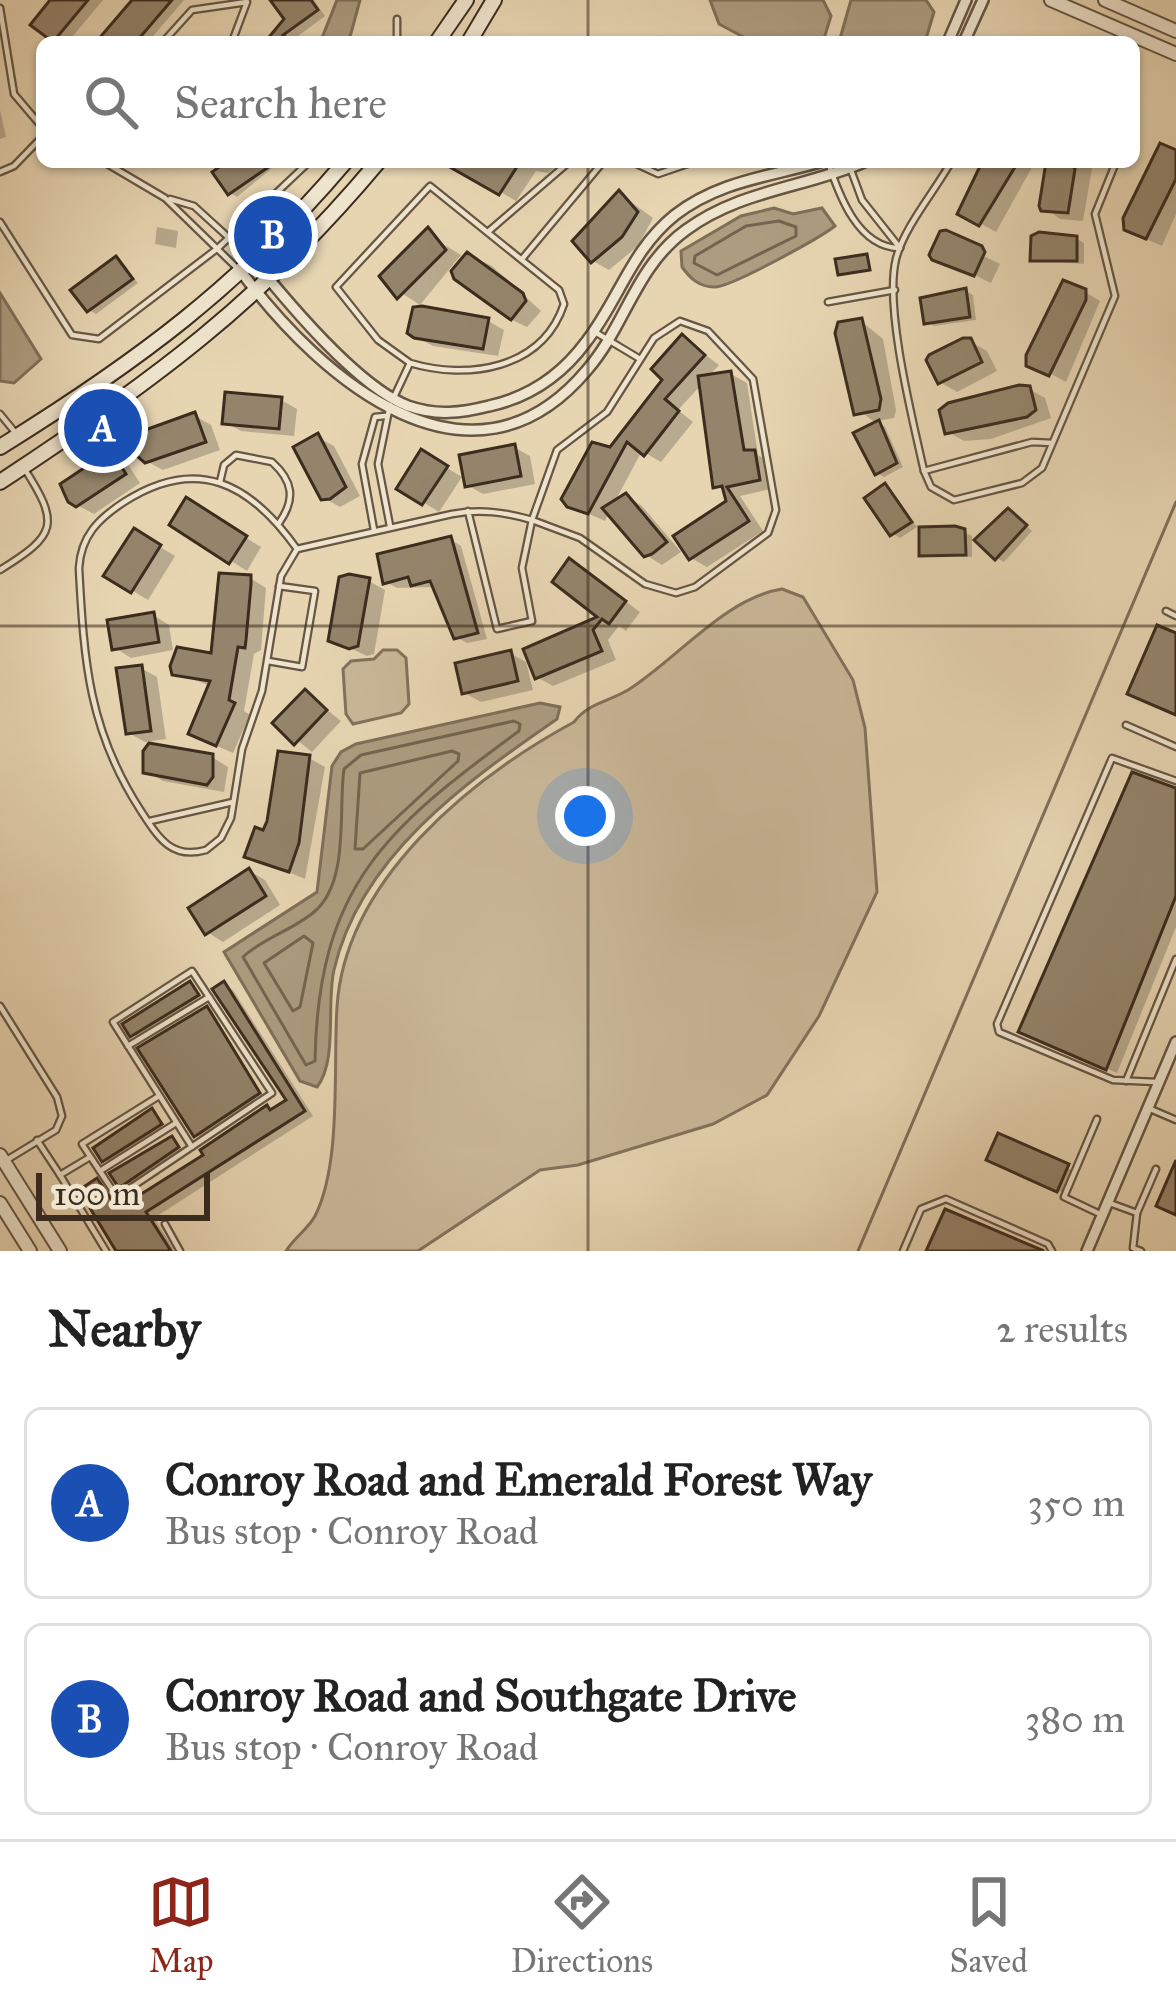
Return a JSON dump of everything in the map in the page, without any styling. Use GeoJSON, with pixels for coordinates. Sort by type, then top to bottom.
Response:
{"type":"FeatureCollection","features":[{"type":"Feature","properties":{"kind":"main road"},"geometry":{"type":"LineString","coordinates":[[441,36],[466,0]]}},
{"type":"Feature","properties":{"kind":"main road"},"geometry":{"type":"LineString","coordinates":[[473,36],[494,0]]}},
{"type":"Feature","properties":{"kind":"main road"},"geometry":{"type":"LineString","coordinates":[[23,467],[0,449],[154,346],[243,274],[340,168]]}},
{"type":"Feature","properties":{"kind":"main road"},"geometry":{"type":"LineString","coordinates":[[0,482],[170,367],[257,294],[373,168]]}},
{"type":"Feature","properties":{"kind":"main road"},"geometry":{"type":"LineString","coordinates":[[18,436],[23,467]]}},
{"type":"Feature","properties":{"kind":"street"},"geometry":{"type":"LineString","coordinates":[[951,36],[966,0]]}},
{"type":"Feature","properties":{"kind":"street"},"geometry":{"type":"LineString","coordinates":[[967,36],[983,0]]}},
{"type":"Feature","properties":{"kind":"street"},"geometry":{"type":"LineString","coordinates":[[1051,0],[1134,36]]}},
{"type":"Feature","properties":{"kind":"street"},"geometry":{"type":"LineString","coordinates":[[1105,0],[1176,31]]}},
{"type":"Feature","properties":{"kind":"street"},"geometry":{"type":"LineString","coordinates":[[1140,38],[1176,54]]}},
{"type":"Feature","properties":{"kind":"street"},"geometry":{"type":"LineString","coordinates":[[255,262],[324,338],[394,398],[450,414],[509,402],[556,376],[595,332],[627,269],[675,214],[729,184],[798,168]]}},
{"type":"Feature","properties":{"kind":"street"},"geometry":{"type":"LineString","coordinates":[[243,274],[257,294],[386,414],[448,428],[508,422],[571,388],[608,339],[639,280],[684,231],[730,203],[843,168]]}},
{"type":"Feature","properties":{"kind":"street"},"geometry":{"type":"LineString","coordinates":[[1087,1251],[1176,1042]]}},
{"type":"Feature","properties":{"kind":"street"},"geometry":{"type":"LineString","coordinates":[[1,1160],[60,1251]]}},
{"type":"Feature","properties":{"kind":"street"},"geometry":{"type":"LineString","coordinates":[[0,1204],[30,1251]]}},
{"type":"Feature","properties":{"kind":"lane"},"geometry":{"type":"LineString","coordinates":[[168,36],[192,10],[247,2],[234,36]]}},
{"type":"Feature","properties":{"kind":"lane"},"geometry":{"type":"LineString","coordinates":[[0,8],[14,94],[36,120]]}},
{"type":"Feature","properties":{"kind":"lane"},"geometry":{"type":"LineString","coordinates":[[398,19],[398,36]]}},
{"type":"Feature","properties":{"kind":"lane"},"geometry":{"type":"LineString","coordinates":[[0,172],[36,142]]}},
{"type":"Feature","properties":{"kind":"lane"},"geometry":{"type":"LineString","coordinates":[[114,168],[165,198],[243,274]]}},
{"type":"Feature","properties":{"kind":"lane"},"geometry":{"type":"LineString","coordinates":[[0,222],[63,326],[85,341],[113,330],[218,248],[303,168]]}},
{"type":"Feature","properties":{"kind":"lane"},"geometry":{"type":"LineString","coordinates":[[488,231],[562,168]]}},
{"type":"Feature","properties":{"kind":"lane"},"geometry":{"type":"LineString","coordinates":[[522,259],[598,168]]}},
{"type":"Feature","properties":{"kind":"lane"},"geometry":{"type":"LineString","coordinates":[[645,168],[658,174],[676,168]]}},
{"type":"Feature","properties":{"kind":"lane"},"geometry":{"type":"LineString","coordinates":[[828,168],[861,227],[882,245],[900,248]]}},
{"type":"Feature","properties":{"kind":"lane"},"geometry":{"type":"LineString","coordinates":[[850,168],[862,200],[900,248]]}},
{"type":"Feature","properties":{"kind":"lane"},"geometry":{"type":"LineString","coordinates":[[947,168],[900,248],[895,290],[924,471],[937,492],[958,500],[1034,477],[1053,443],[1116,292],[1095,214],[1114,168]]}},
{"type":"Feature","properties":{"kind":"lane"},"geometry":{"type":"LineString","coordinates":[[427,187],[436,189],[522,259],[564,296],[561,314],[532,346],[500,366],[467,373],[410,362],[378,340],[338,296],[339,280],[427,187]]}},
{"type":"Feature","properties":{"kind":"lane"},"geometry":{"type":"LineString","coordinates":[[165,198],[194,206],[255,262]]}},
{"type":"Feature","properties":{"kind":"lane"},"geometry":{"type":"LineString","coordinates":[[828,302],[895,290]]}},
{"type":"Feature","properties":{"kind":"lane"},"geometry":{"type":"LineString","coordinates":[[297,549],[279,523],[220,482],[179,476],[149,486],[97,521],[80,556],[102,744],[167,847],[200,852],[221,838],[268,661],[285,563],[297,549],[468,511],[532,520],[580,538],[645,584],[676,592],[694,586],[769,533],[776,510],[753,379],[745,364],[709,331],[680,321],[662,329],[607,412],[557,451],[532,520],[522,568],[532,621],[497,629],[468,511]]}},
{"type":"Feature","properties":{"kind":"lane"},"geometry":{"type":"LineString","coordinates":[[595,332],[640,359]]}},
{"type":"Feature","properties":{"kind":"lane"},"geometry":{"type":"LineString","coordinates":[[390,526],[378,464],[389,424],[386,414],[410,362]]}},
{"type":"Feature","properties":{"kind":"lane"},"geometry":{"type":"LineString","coordinates":[[0,414],[18,436]]}},
{"type":"Feature","properties":{"kind":"lane"},"geometry":{"type":"LineString","coordinates":[[374,530],[362,464],[374,418],[386,414]]}},
{"type":"Feature","properties":{"kind":"lane"},"geometry":{"type":"LineString","coordinates":[[924,471],[1032,442],[1053,443]]}},
{"type":"Feature","properties":{"kind":"lane"},"geometry":{"type":"LineString","coordinates":[[220,482],[224,465],[236,455],[272,462],[290,486],[291,504],[279,523]]}},
{"type":"Feature","properties":{"kind":"lane"},"geometry":{"type":"LineString","coordinates":[[0,570],[39,544],[48,528],[46,503],[23,467]]}},
{"type":"Feature","properties":{"kind":"lane"},"geometry":{"type":"LineString","coordinates":[[268,661],[302,667],[315,591],[280,586]]}},
{"type":"Feature","properties":{"kind":"lane"},"geometry":{"type":"LineString","coordinates":[[1166,611],[1176,616]]}},
{"type":"Feature","properties":{"kind":"lane"},"geometry":{"type":"LineString","coordinates":[[1126,725],[1176,747]]}},
{"type":"Feature","properties":{"kind":"lane"},"geometry":{"type":"LineString","coordinates":[[1159,1082],[1126,1081],[999,1032],[997,1024],[1112,758],[1176,781]]}},
{"type":"Feature","properties":{"kind":"lane"},"geometry":{"type":"LineString","coordinates":[[148,821],[232,802]]}},
{"type":"Feature","properties":{"kind":"lane"},"geometry":{"type":"LineString","coordinates":[[1126,1081],[1176,959]]}},
{"type":"Feature","properties":{"kind":"lane"},"geometry":{"type":"LineString","coordinates":[[159,1096],[82,1144],[117,1197],[192,1148],[272,1093],[193,971],[113,1022],[192,1148]]}},
{"type":"Feature","properties":{"kind":"lane"},"geometry":{"type":"LineString","coordinates":[[128,1046],[209,997]]}},
{"type":"Feature","properties":{"kind":"lane"},"geometry":{"type":"LineString","coordinates":[[0,1006],[57,1097],[62,1116],[56,1130],[1,1160]]}},
{"type":"Feature","properties":{"kind":"lane"},"geometry":{"type":"LineString","coordinates":[[1148,1108],[1176,1120]]}},
{"type":"Feature","properties":{"kind":"lane"},"geometry":{"type":"LineString","coordinates":[[1097,1119],[1064,1197],[1102,1215]]}},
{"type":"Feature","properties":{"kind":"lane"},"geometry":{"type":"LineString","coordinates":[[100,1171],[176,1123]]}},
{"type":"Feature","properties":{"kind":"lane"},"geometry":{"type":"LineString","coordinates":[[37,1140],[106,1251]]}},
{"type":"Feature","properties":{"kind":"lane"},"geometry":{"type":"LineString","coordinates":[[60,1175],[90,1157]]}},
{"type":"Feature","properties":{"kind":"lane"},"geometry":{"type":"LineString","coordinates":[[1141,1251],[1133,1248],[1138,1213],[1156,1169]]}},
{"type":"Feature","properties":{"kind":"lane"},"geometry":{"type":"LineString","coordinates":[[903,1251],[921,1209],[946,1198],[1052,1251]]}},
{"type":"Feature","properties":{"kind":"lane"},"geometry":{"type":"LineString","coordinates":[[1108,1202],[1138,1213]]}},
{"type":"Feature","properties":{"kind":"lane"},"geometry":{"type":"LineString","coordinates":[[165,1224],[180,1251]]}},
{"type":"Feature","properties":{"kind":"shaded area"},"geometry":{"type":"Polygon","coordinates":[[[782,589],[803,597],[853,680],[865,728],[877,892],[819,1016],[767,1095],[713,1124],[578,1165],[540,1170],[418,1251],[286,1251],[312,1221],[324,1194],[333,1142],[337,1007],[345,961],[363,917],[388,876],[456,803],[495,772],[592,707],[628,690],[741,604],[782,589]]]}},
{"type":"Feature","properties":{"kind":"shaded area"},"geometry":{"type":"Polygon","coordinates":[[[383,650],[397,650],[406,658],[409,704],[401,713],[353,724],[346,714],[343,669],[351,661],[374,659],[383,650]]]}},
{"type":"Feature","properties":{"kind":"water"},"geometry":{"type":"Polygon","coordinates":[[[337,0],[360,0],[350,36],[323,36],[337,0]]]}},
{"type":"Feature","properties":{"kind":"water"},"geometry":{"type":"Polygon","coordinates":[[[710,0],[823,0],[831,16],[825,36],[742,36],[719,24],[710,0]]]}},
{"type":"Feature","properties":{"kind":"water"},"geometry":{"type":"Polygon","coordinates":[[[851,0],[926,0],[934,12],[927,36],[841,36],[851,0]]]}},
{"type":"Feature","properties":{"kind":"water"},"geometry":{"type":"Polygon","coordinates":[[[774,208],[793,214],[822,208],[835,226],[723,285],[699,284],[682,267],[681,251],[741,216],[774,208]]]}},
{"type":"Feature","properties":{"kind":"water"},"geometry":{"type":"Polygon","coordinates":[[[0,293],[41,359],[14,383],[0,381],[0,293]]]}},
{"type":"Feature","properties":{"kind":"water"},"geometry":{"type":"Polygon","coordinates":[[[540,703],[560,707],[557,719],[421,825],[367,892],[347,929],[334,970],[323,1076],[317,1087],[300,1081],[224,952],[317,892],[332,766],[341,752],[356,744],[540,703]]]}},
{"type":"Feature","properties":{"kind":"building"},"geometry":{"type":"Polygon","coordinates":[[[50,0],[88,0],[58,36],[45,36],[30,25],[50,0]]]}},
{"type":"Feature","properties":{"kind":"building"},"geometry":{"type":"Polygon","coordinates":[[[132,0],[172,0],[141,36],[101,36],[132,0]]]}},
{"type":"Feature","properties":{"kind":"building"},"geometry":{"type":"Polygon","coordinates":[[[270,0],[311,0],[318,10],[284,36],[270,36],[284,19],[270,0]]]}},
{"type":"Feature","properties":{"kind":"building"},"geometry":{"type":"Polygon","coordinates":[[[1160,143],[1176,150],[1176,179],[1146,239],[1124,230],[1123,218],[1160,143]]]}},
{"type":"Feature","properties":{"kind":"building"},"geometry":{"type":"Polygon","coordinates":[[[218,168],[267,168],[228,195],[212,172],[218,168]]]}},
{"type":"Feature","properties":{"kind":"building"},"geometry":{"type":"Polygon","coordinates":[[[452,168],[516,168],[499,195],[452,168]]]}},
{"type":"Feature","properties":{"kind":"building"},"geometry":{"type":"Polygon","coordinates":[[[979,168],[1014,168],[979,226],[957,214],[979,168]]]}},
{"type":"Feature","properties":{"kind":"building"},"geometry":{"type":"Polygon","coordinates":[[[1045,168],[1074,168],[1068,213],[1041,211],[1045,168]]]}},
{"type":"Feature","properties":{"kind":"building"},"geometry":{"type":"Polygon","coordinates":[[[619,190],[638,212],[622,237],[591,263],[572,241],[619,190]]]}},
{"type":"Feature","properties":{"kind":"building"},"geometry":{"type":"Polygon","coordinates":[[[428,227],[446,250],[397,299],[379,276],[428,227]]]}},
{"type":"Feature","properties":{"kind":"building"},"geometry":{"type":"Polygon","coordinates":[[[940,231],[982,246],[985,252],[974,276],[932,260],[929,255],[940,231]]]}},
{"type":"Feature","properties":{"kind":"building"},"geometry":{"type":"Polygon","coordinates":[[[1039,232],[1077,236],[1077,261],[1030,261],[1031,236],[1039,232]]]}},
{"type":"Feature","properties":{"kind":"building"},"geometry":{"type":"Polygon","coordinates":[[[467,252],[523,293],[526,301],[511,320],[454,279],[451,271],[467,252]]]}},
{"type":"Feature","properties":{"kind":"building"},"geometry":{"type":"Polygon","coordinates":[[[867,254],[870,270],[838,275],[835,259],[867,254]]]}},
{"type":"Feature","properties":{"kind":"building"},"geometry":{"type":"Polygon","coordinates":[[[116,256],[133,279],[87,312],[70,290],[116,256]]]}},
{"type":"Feature","properties":{"kind":"building"},"geometry":{"type":"Polygon","coordinates":[[[1063,280],[1086,289],[1086,300],[1049,376],[1026,366],[1026,355],[1063,280]]]}},
{"type":"Feature","properties":{"kind":"building"},"geometry":{"type":"Polygon","coordinates":[[[966,288],[970,317],[924,324],[920,298],[966,288]]]}},
{"type":"Feature","properties":{"kind":"building"},"geometry":{"type":"Polygon","coordinates":[[[413,307],[489,318],[483,349],[414,338],[407,333],[413,307]]]}},
{"type":"Feature","properties":{"kind":"building"},"geometry":{"type":"Polygon","coordinates":[[[862,318],[881,399],[879,410],[854,415],[835,333],[838,322],[862,318]]]}},
{"type":"Feature","properties":{"kind":"building"},"geometry":{"type":"Polygon","coordinates":[[[682,334],[705,355],[665,399],[679,411],[644,456],[627,442],[588,514],[567,507],[561,499],[592,442],[610,447],[662,380],[651,369],[682,334]]]}},
{"type":"Feature","properties":{"kind":"building"},"geometry":{"type":"Polygon","coordinates":[[[971,338],[982,362],[938,384],[926,360],[971,338]]]}},
{"type":"Feature","properties":{"kind":"building"},"geometry":{"type":"Polygon","coordinates":[[[731,371],[744,450],[755,450],[760,480],[727,487],[749,521],[689,560],[673,536],[726,501],[722,486],[713,488],[698,376],[731,371]]]}},
{"type":"Feature","properties":{"kind":"building"},"geometry":{"type":"Polygon","coordinates":[[[1030,386],[1036,410],[1027,417],[945,434],[939,410],[948,403],[1030,386]]]}},
{"type":"Feature","properties":{"kind":"building"},"geometry":{"type":"Polygon","coordinates":[[[225,392],[282,397],[279,429],[222,424],[225,392]]]}},
{"type":"Feature","properties":{"kind":"building"},"geometry":{"type":"Polygon","coordinates":[[[195,412],[206,442],[145,463],[137,456],[134,434],[195,412]]]}},
{"type":"Feature","properties":{"kind":"building"},"geometry":{"type":"Polygon","coordinates":[[[879,420],[897,463],[875,475],[853,433],[879,420]]]}},
{"type":"Feature","properties":{"kind":"building"},"geometry":{"type":"Polygon","coordinates":[[[318,433],[346,487],[330,499],[321,500],[293,447],[318,433]]]}},
{"type":"Feature","properties":{"kind":"building"},"geometry":{"type":"Polygon","coordinates":[[[515,444],[521,476],[465,487],[459,455],[515,444]]]}},
{"type":"Feature","properties":{"kind":"building"},"geometry":{"type":"Polygon","coordinates":[[[421,449],[448,466],[422,505],[396,489],[421,449]]]}},
{"type":"Feature","properties":{"kind":"building"},"geometry":{"type":"Polygon","coordinates":[[[111,450],[126,474],[76,507],[68,502],[60,484],[111,450]]]}},
{"type":"Feature","properties":{"kind":"building"},"geometry":{"type":"Polygon","coordinates":[[[885,483],[912,522],[890,536],[864,498],[885,483]]]}},
{"type":"Feature","properties":{"kind":"building"},"geometry":{"type":"Polygon","coordinates":[[[626,493],[667,542],[644,557],[602,508],[626,493]]]}},
{"type":"Feature","properties":{"kind":"building"},"geometry":{"type":"Polygon","coordinates":[[[186,497],[247,536],[229,564],[169,525],[186,497]]]}},
{"type":"Feature","properties":{"kind":"building"},"geometry":{"type":"Polygon","coordinates":[[[1008,508],[1027,525],[995,560],[974,540],[1008,508]]]}},
{"type":"Feature","properties":{"kind":"building"},"geometry":{"type":"Polygon","coordinates":[[[919,527],[965,529],[966,555],[919,556],[919,527]]]}},
{"type":"Feature","properties":{"kind":"building"},"geometry":{"type":"Polygon","coordinates":[[[134,528],[161,545],[131,593],[103,576],[134,528]]]}},
{"type":"Feature","properties":{"kind":"building"},"geometry":{"type":"Polygon","coordinates":[[[451,536],[478,633],[454,639],[430,581],[411,586],[408,577],[383,584],[377,554],[451,536]]]}},
{"type":"Feature","properties":{"kind":"building"},"geometry":{"type":"Polygon","coordinates":[[[569,558],[626,601],[609,624],[602,619],[593,630],[602,651],[535,679],[523,649],[597,617],[552,582],[569,558]]]}},
{"type":"Feature","properties":{"kind":"building"},"geometry":{"type":"Polygon","coordinates":[[[219,573],[251,575],[251,584],[245,648],[238,647],[229,700],[235,703],[216,746],[188,734],[210,681],[172,675],[170,666],[177,647],[211,653],[219,573]]]}},
{"type":"Feature","properties":{"kind":"building"},"geometry":{"type":"Polygon","coordinates":[[[339,577],[370,578],[358,646],[349,649],[328,641],[339,577]]]}},
{"type":"Feature","properties":{"kind":"building"},"geometry":{"type":"Polygon","coordinates":[[[154,612],[159,642],[112,650],[107,620],[154,612]]]}},
{"type":"Feature","properties":{"kind":"building"},"geometry":{"type":"Polygon","coordinates":[[[1157,625],[1176,633],[1176,715],[1127,694],[1157,625]]]}},
{"type":"Feature","properties":{"kind":"building"},"geometry":{"type":"Polygon","coordinates":[[[511,650],[518,681],[462,694],[455,663],[511,650]]]}},
{"type":"Feature","properties":{"kind":"building"},"geometry":{"type":"Polygon","coordinates":[[[142,665],[151,731],[126,734],[116,668],[142,665]]]}},
{"type":"Feature","properties":{"kind":"building"},"geometry":{"type":"Polygon","coordinates":[[[305,689],[327,710],[294,745],[272,723],[305,689]]]}},
{"type":"Feature","properties":{"kind":"building"},"geometry":{"type":"Polygon","coordinates":[[[149,743],[213,754],[213,777],[207,785],[143,773],[143,751],[149,743]]]}},
{"type":"Feature","properties":{"kind":"building"},"geometry":{"type":"Polygon","coordinates":[[[278,751],[310,755],[299,843],[289,872],[244,857],[255,827],[263,830],[267,821],[278,751]]]}},
{"type":"Feature","properties":{"kind":"building"},"geometry":{"type":"Polygon","coordinates":[[[1132,772],[1176,788],[1176,896],[1106,1070],[1018,1032],[1132,772]]]}},
{"type":"Feature","properties":{"kind":"building"},"geometry":{"type":"Polygon","coordinates":[[[249,868],[266,896],[205,935],[188,908],[249,868]]]}},
{"type":"Feature","properties":{"kind":"building"},"geometry":{"type":"Polygon","coordinates":[[[190,981],[199,995],[130,1037],[122,1024],[190,981]]]}},
{"type":"Feature","properties":{"kind":"building"},"geometry":{"type":"Polygon","coordinates":[[[224,981],[305,1111],[146,1212],[171,1251],[116,1251],[79,1190],[97,1178],[113,1202],[127,1203],[203,1155],[200,1150],[267,1105],[270,1110],[286,1100],[212,989],[224,981]]]}},
{"type":"Feature","properties":{"kind":"building"},"geometry":{"type":"Polygon","coordinates":[[[207,1006],[260,1093],[194,1137],[137,1048],[207,1006]]]}},
{"type":"Feature","properties":{"kind":"building"},"geometry":{"type":"Polygon","coordinates":[[[152,1108],[162,1124],[102,1162],[93,1148],[152,1108]]]}},
{"type":"Feature","properties":{"kind":"building"},"geometry":{"type":"Polygon","coordinates":[[[998,1133],[1069,1164],[1057,1192],[986,1160],[998,1133]]]}},
{"type":"Feature","properties":{"kind":"building"},"geometry":{"type":"Polygon","coordinates":[[[172,1136],[179,1147],[119,1188],[109,1173],[172,1136]]]}},
{"type":"Feature","properties":{"kind":"building"},"geometry":{"type":"Polygon","coordinates":[[[1176,1160],[1176,1215],[1156,1206],[1176,1160]]]}},
{"type":"Feature","properties":{"kind":"building"},"geometry":{"type":"Polygon","coordinates":[[[945,1209],[1044,1251],[926,1251],[945,1209]]]}},
{"type":"Feature","properties":{"kind":"waterway"},"geometry":{"type":"LineString","coordinates":[[858,1251],[1176,502]]}},
{"type":"Feature","properties":{"kind":"place","name":"Conroy Road and Southgate Drive"},"geometry":{"type":"Point","coordinates":[273,235]}},
{"type":"Feature","properties":{"kind":"place","name":"Conroy Road and Emerald Forest Way"},"geometry":{"type":"Point","coordinates":[103,428]}}]}
